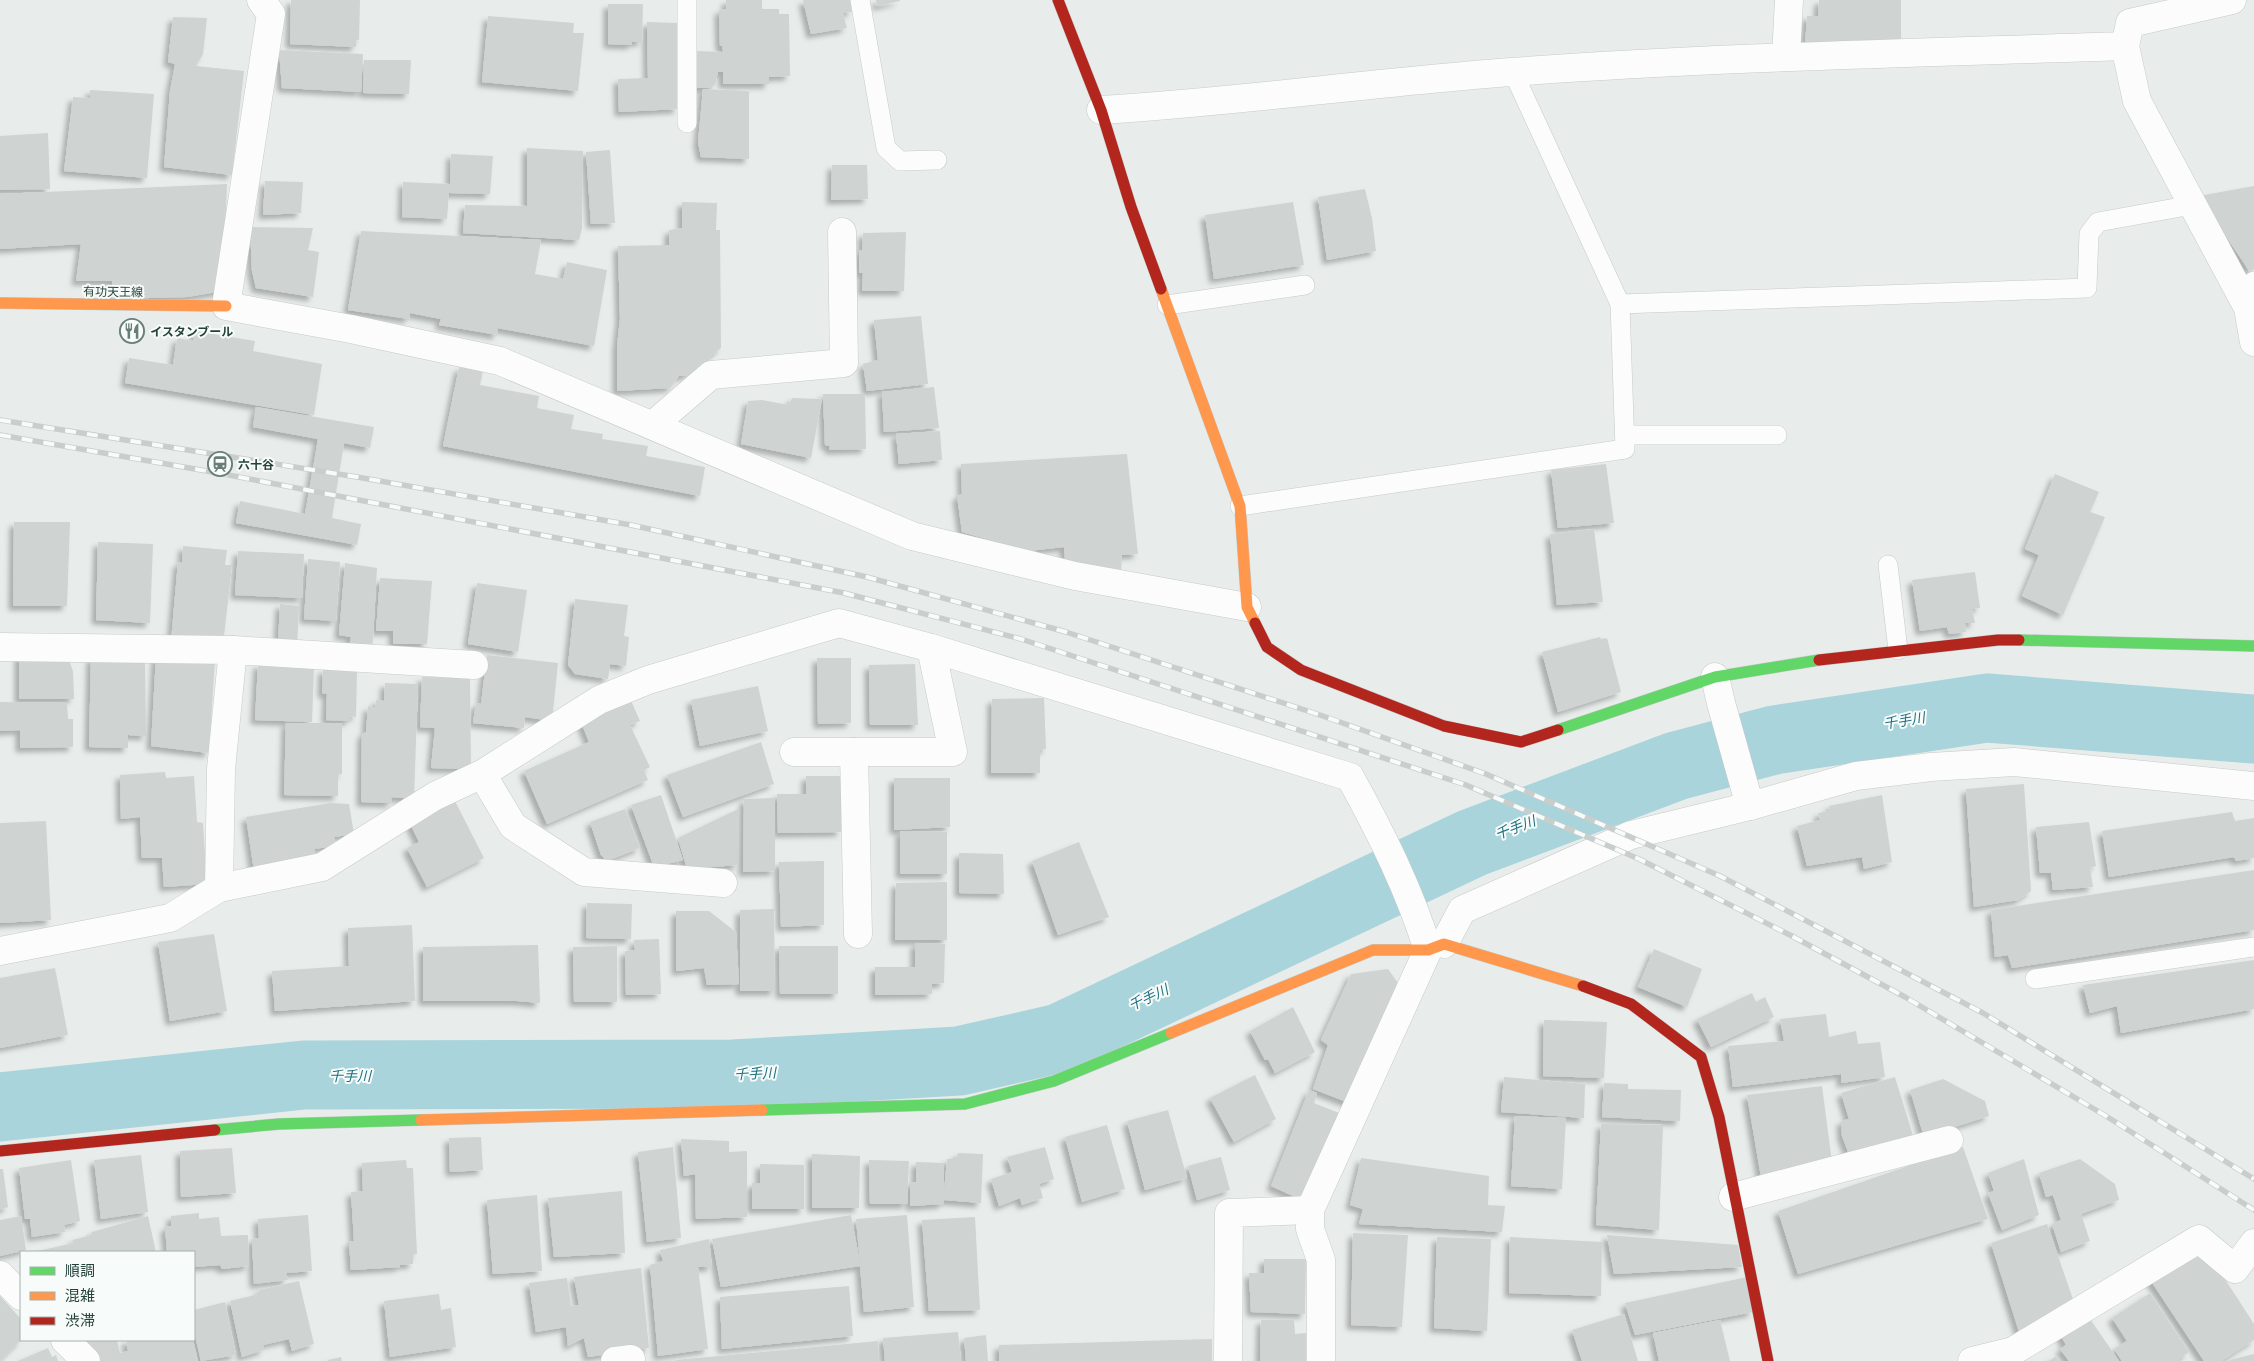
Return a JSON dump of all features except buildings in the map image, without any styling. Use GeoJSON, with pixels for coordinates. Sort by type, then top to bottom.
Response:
{"type":"FeatureCollection","features":[{"type":"Feature","properties":{"kind":"street"},"geometry":{"type":"LineString","coordinates":[[262,0],[271,14],[226,306],[351,329],[500,361],[912,536],[1075,576],[1247,607]]}},
{"type":"Feature","properties":{"kind":"street"},"geometry":{"type":"LineString","coordinates":[[1058,0],[1101,110],[1131,207],[1240,506],[1247,607],[1267,647],[1301,670],[1444,726],[1521,742],[1715,677],[1852,655],[1998,640],[2254,646]]}},
{"type":"Feature","properties":{"kind":"street"},"geometry":{"type":"LineString","coordinates":[[1786,57],[1789,0]]}},
{"type":"Feature","properties":{"kind":"street"},"geometry":{"type":"LineString","coordinates":[[1101,110],[1189,105],[1337,87],[1512,72],[1786,57],[2129,23],[2232,0]]}},
{"type":"Feature","properties":{"kind":"street"},"geometry":{"type":"LineString","coordinates":[[2129,23],[2137,101],[2192,205],[2246,286],[2254,342]]}},
{"type":"Feature","properties":{"kind":"street"},"geometry":{"type":"LineString","coordinates":[[653,425],[711,375],[844,363],[842,232]]}},
{"type":"Feature","properties":{"kind":"street","name":"有功天王線"},"geometry":{"type":"LineString","coordinates":[[0,303],[226,306]]}},
{"type":"Feature","properties":{"kind":"street"},"geometry":{"type":"LineString","coordinates":[[0,951],[170,918],[219,888],[322,868],[435,796],[482,774],[599,700],[648,680],[839,623],[931,648],[1350,776],[1376,824],[1436,947]]}},
{"type":"Feature","properties":{"kind":"street"},"geometry":{"type":"LineString","coordinates":[[0,647],[233,650],[474,665]]}},
{"type":"Feature","properties":{"kind":"street"},"geometry":{"type":"LineString","coordinates":[[794,752],[953,752],[931,648]]}},
{"type":"Feature","properties":{"kind":"street"},"geometry":{"type":"LineString","coordinates":[[219,888],[222,769],[233,650]]}},
{"type":"Feature","properties":{"kind":"street"},"geometry":{"type":"LineString","coordinates":[[1715,677],[1748,799]]}},
{"type":"Feature","properties":{"kind":"street"},"geometry":{"type":"LineString","coordinates":[[854,752],[858,934]]}},
{"type":"Feature","properties":{"kind":"street"},"geometry":{"type":"LineString","coordinates":[[1321,1361],[1321,1260],[1310,1229],[1310,1210],[1436,947],[1462,910],[1631,835],[1748,799],[1856,776],[1931,767],[2014,762],[2254,786]]}},
{"type":"Feature","properties":{"kind":"street"},"geometry":{"type":"LineString","coordinates":[[482,774],[513,826],[584,872],[723,883]]}},
{"type":"Feature","properties":{"kind":"street"},"geometry":{"type":"LineString","coordinates":[[0,1151],[279,1124],[965,1104],[1054,1082],[1373,950],[1436,947],[1562,978],[1631,1004],[1701,1056],[1719,1117],[1733,1197],[1768,1361]]}},
{"type":"Feature","properties":{"kind":"street"},"geometry":{"type":"LineString","coordinates":[[1733,1197],[1949,1140]]}},
{"type":"Feature","properties":{"kind":"street"},"geometry":{"type":"LineString","coordinates":[[1228,1361],[1229,1213],[1310,1210]]}},
{"type":"Feature","properties":{"kind":"street"},"geometry":{"type":"LineString","coordinates":[[1972,1361],[2013,1350],[2199,1239],[2235,1269],[2254,1243]]}},
{"type":"Feature","properties":{"kind":"street"},"geometry":{"type":"LineString","coordinates":[[0,1275],[20,1295]]}},
{"type":"Feature","properties":{"kind":"street"},"geometry":{"type":"LineString","coordinates":[[66,1341],[86,1361]]}},
{"type":"Feature","properties":{"kind":"lane"},"geometry":{"type":"LineString","coordinates":[[687,0],[687,123]]}},
{"type":"Feature","properties":{"kind":"lane"},"geometry":{"type":"LineString","coordinates":[[860,0],[886,148],[900,160],[937,160]]}},
{"type":"Feature","properties":{"kind":"lane"},"geometry":{"type":"LineString","coordinates":[[1240,506],[1625,449],[1620,304],[1512,72]]}},
{"type":"Feature","properties":{"kind":"lane"},"geometry":{"type":"LineString","coordinates":[[1620,304],[2087,288],[2089,234],[2098,222],[2192,205]]}},
{"type":"Feature","properties":{"kind":"lane"},"geometry":{"type":"LineString","coordinates":[[1167,305],[1305,285]]}},
{"type":"Feature","properties":{"kind":"lane"},"geometry":{"type":"LineString","coordinates":[[1625,435],[1777,435]]}},
{"type":"Feature","properties":{"kind":"lane"},"geometry":{"type":"LineString","coordinates":[[1888,565],[1898,650]]}},
{"type":"Feature","properties":{"kind":"lane"},"geometry":{"type":"LineString","coordinates":[[2035,979],[2254,947]]}},
{"type":"Feature","properties":{"kind":"waterway","name":"千手川"},"geometry":{"type":"LineString","coordinates":[[0,1107],[304,1075],[733,1074],[959,1061],[1060,1038],[1472,843],[1676,766],[1774,740],[1987,708],[2254,729]]}},
{"type":"Feature","properties":{"kind":"railway"},"geometry":{"type":"LineString","coordinates":[[0,420],[357,477],[631,525],[867,577],[1066,632],[1320,715],[1486,774],[1720,876],[1983,1013],[2254,1179]]}},
{"type":"Feature","properties":{"kind":"railway"},"geometry":{"type":"LineString","coordinates":[[0,435],[218,473],[844,593],[1021,639],[1466,785],[1639,859],[1790,935],[1905,997],[2106,1116],[2254,1210]]}},
{"type":"Feature","properties":{"kind":"traffic: fast"},"geometry":{"type":"LineString","coordinates":[[2019,640],[2254,646]]}},
{"type":"Feature","properties":{"kind":"traffic: fast"},"geometry":{"type":"LineString","coordinates":[[1558,730],[1715,677],[1819,660]]}},
{"type":"Feature","properties":{"kind":"traffic: fast"},"geometry":{"type":"LineString","coordinates":[[762,1110],[965,1104],[1054,1081],[1171,1033]]}},
{"type":"Feature","properties":{"kind":"traffic: fast"},"geometry":{"type":"LineString","coordinates":[[215,1130],[279,1124],[421,1120]]}},
{"type":"Feature","properties":{"kind":"traffic: slow"},"geometry":{"type":"LineString","coordinates":[[1161,289],[1240,506],[1247,607],[1255,623]]}},
{"type":"Feature","properties":{"kind":"traffic: slow"},"geometry":{"type":"LineString","coordinates":[[0,303],[226,306]]}},
{"type":"Feature","properties":{"kind":"traffic: slow"},"geometry":{"type":"LineString","coordinates":[[1171,1033],[1373,950],[1428,950],[1444,944],[1583,986]]}},
{"type":"Feature","properties":{"kind":"traffic: slow"},"geometry":{"type":"LineString","coordinates":[[421,1120],[762,1110]]}},
{"type":"Feature","properties":{"kind":"traffic: jam"},"geometry":{"type":"LineString","coordinates":[[1058,0],[1101,110],[1131,207],[1161,289]]}},
{"type":"Feature","properties":{"kind":"traffic: jam"},"geometry":{"type":"LineString","coordinates":[[1255,623],[1267,647],[1301,670],[1444,726],[1521,742],[1558,730]]}},
{"type":"Feature","properties":{"kind":"traffic: jam"},"geometry":{"type":"LineString","coordinates":[[1819,660],[1998,640],[2019,640]]}},
{"type":"Feature","properties":{"kind":"traffic: jam"},"geometry":{"type":"LineString","coordinates":[[1583,986],[1631,1004],[1701,1057],[1719,1117],[1768,1361]]}},
{"type":"Feature","properties":{"kind":"traffic: jam"},"geometry":{"type":"LineString","coordinates":[[0,1151],[215,1130]]}},
{"type":"Feature","properties":{"kind":"place","name":"イスタンブール"},"geometry":{"type":"Point","coordinates":[132,331]}},
{"type":"Feature","properties":{"kind":"place","name":"六十谷"},"geometry":{"type":"Point","coordinates":[220,464]}}]}
